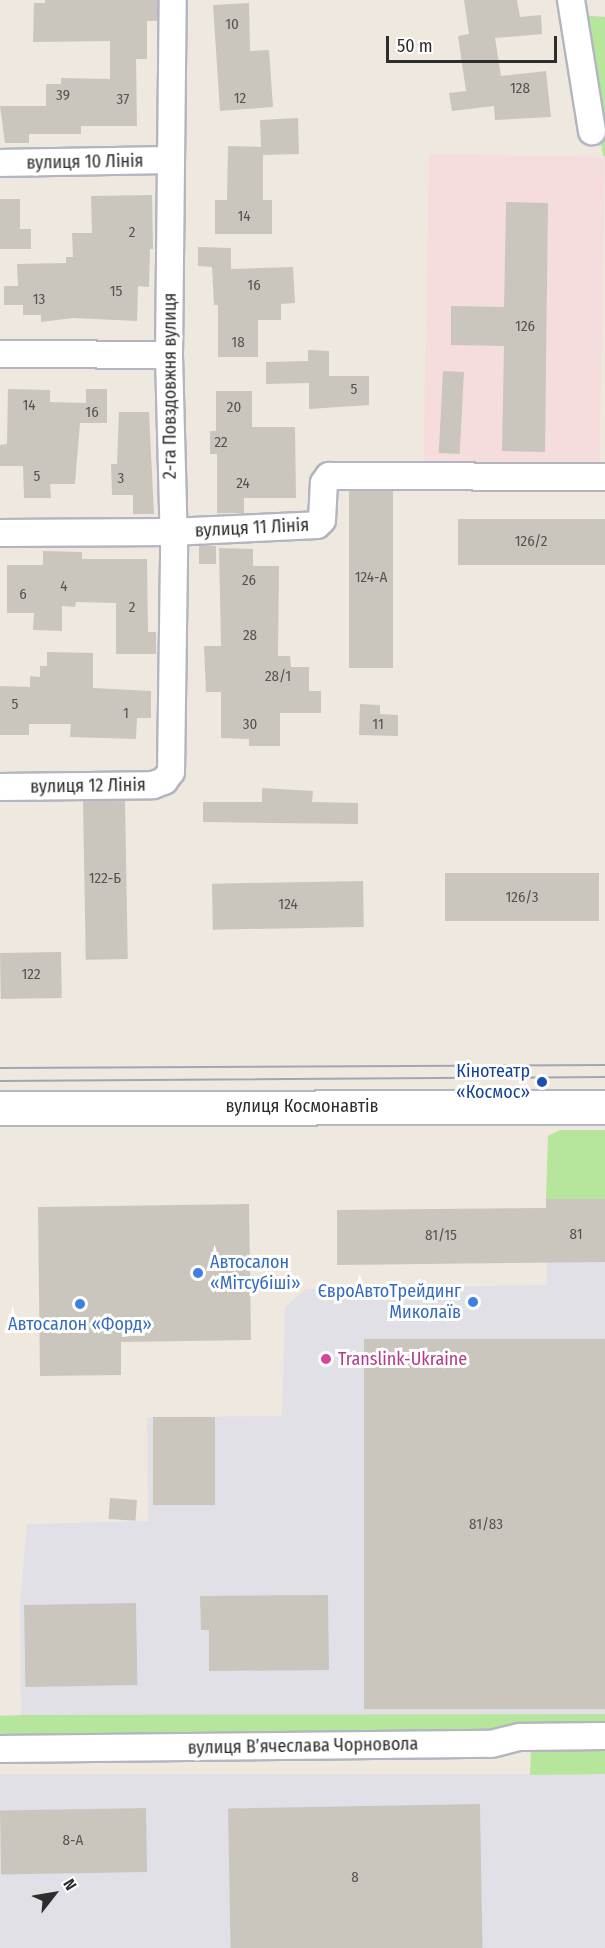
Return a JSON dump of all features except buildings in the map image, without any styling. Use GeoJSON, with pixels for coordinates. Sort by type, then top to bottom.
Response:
{"type":"FeatureCollection","features":[{"type":"Feature","properties":{"kind":"main road","name":"вулиця Космонавтів"},"geometry":{"type":"LineString","coordinates":[[0,1108],[605,1107]]}},
{"type":"Feature","properties":{"kind":"street","name":"2-га Повздовжня вулиця"},"geometry":{"type":"LineString","coordinates":[[171,772],[169,355],[173,0]]}},
{"type":"Feature","properties":{"kind":"street"},"geometry":{"type":"LineString","coordinates":[[571,0],[592,131]]}},
{"type":"Feature","properties":{"kind":"street","name":"вулиця 10 Лінія"},"geometry":{"type":"LineString","coordinates":[[0,163],[171,160]]}},
{"type":"Feature","properties":{"kind":"street"},"geometry":{"type":"LineString","coordinates":[[0,354],[169,355]]}},
{"type":"Feature","properties":{"kind":"street","name":"вулиця 11 Лінія"},"geometry":{"type":"LineString","coordinates":[[0,533],[171,532],[317,525],[322,520],[324,483],[329,476],[605,477]]}},
{"type":"Feature","properties":{"kind":"street","name":"вулиця 12 Лінія"},"geometry":{"type":"LineString","coordinates":[[0,787],[153,785],[164,781],[171,772]]}},
{"type":"Feature","properties":{"kind":"street","name":"вулиця Вʼячеслава Чорновола"},"geometry":{"type":"LineString","coordinates":[[0,1749],[491,1744],[520,1737],[605,1736]]}},
{"type":"Feature","properties":{"kind":"shaded area"},"geometry":{"type":"Polygon","coordinates":[[[429,154],[605,157],[600,468],[424,465],[429,154]]]}},
{"type":"Feature","properties":{"kind":"shaded area"},"geometry":{"type":"Polygon","coordinates":[[[546,1199],[605,1199],[605,1714],[21,1715],[20,1604],[27,1524],[148,1521],[147,1417],[282,1416],[285,1307],[306,1289],[547,1285],[546,1199]]]}},
{"type":"Feature","properties":{"kind":"shaded area"},"geometry":{"type":"Polygon","coordinates":[[[0,1774],[605,1774],[605,1948],[0,1948],[0,1774]]]}},
{"type":"Feature","properties":{"kind":"green space"},"geometry":{"type":"Polygon","coordinates":[[[580,15],[605,17],[605,156],[603,156],[580,15]]]}},
{"type":"Feature","properties":{"kind":"green space"},"geometry":{"type":"Polygon","coordinates":[[[560,1130],[605,1130],[605,1199],[546,1199],[548,1136],[560,1130]]]}},
{"type":"Feature","properties":{"kind":"green space"},"geometry":{"type":"Polygon","coordinates":[[[605,1714],[605,1728],[0,1737],[0,1716],[21,1715],[605,1714]]]}},
{"type":"Feature","properties":{"kind":"green space"},"geometry":{"type":"Polygon","coordinates":[[[605,1740],[605,1774],[530,1775],[531,1750],[535,1744],[605,1740]]]}},
{"type":"Feature","properties":{"kind":"tram line"},"geometry":{"type":"LineString","coordinates":[[0,1068],[605,1065]]}},
{"type":"Feature","properties":{"kind":"tram line"},"geometry":{"type":"LineString","coordinates":[[0,1081],[605,1077]]}},
{"type":"Feature","properties":{"kind":"place","name":"Кінотеатр «Космос»"},"geometry":{"type":"Point","coordinates":[542,1082]}},
{"type":"Feature","properties":{"kind":"place","name":"Автосалон «Мітсубіші»"},"geometry":{"type":"Point","coordinates":[198,1273]}},
{"type":"Feature","properties":{"kind":"place","name":"ЄвроАвтоТрейдинг Миколаїв"},"geometry":{"type":"Point","coordinates":[473,1302]}},
{"type":"Feature","properties":{"kind":"place","name":"Автосалон «Форд»"},"geometry":{"type":"Point","coordinates":[80,1304]}},
{"type":"Feature","properties":{"kind":"place","name":"Translink-Ukraine"},"geometry":{"type":"Point","coordinates":[326,1359]}}]}
